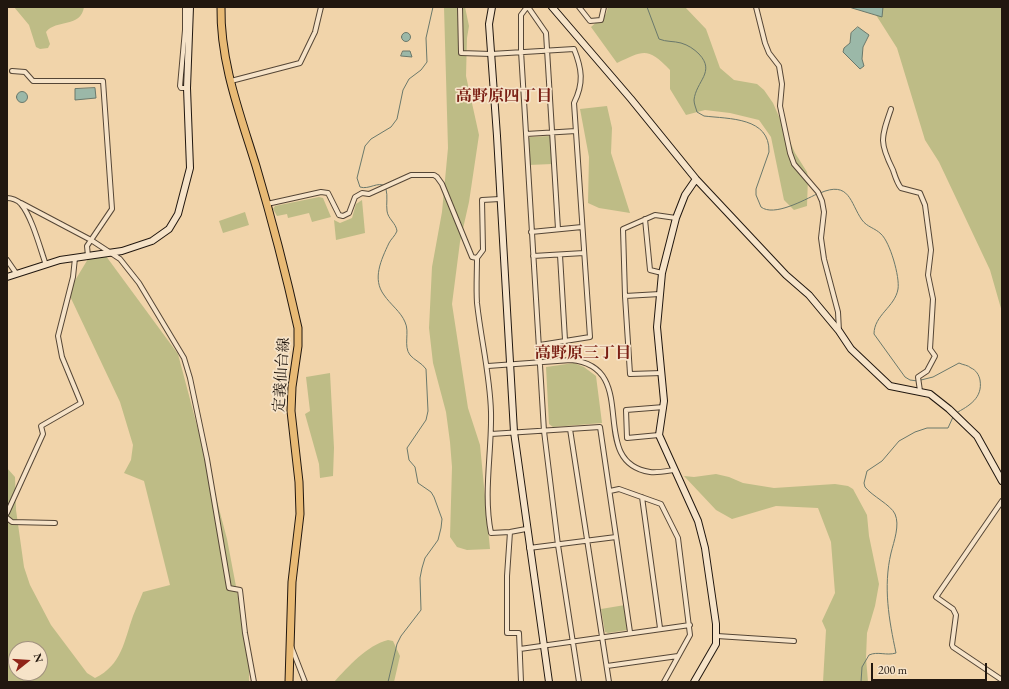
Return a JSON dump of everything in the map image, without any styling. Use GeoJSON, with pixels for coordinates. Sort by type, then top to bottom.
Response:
{"type":"FeatureCollection","features":[{"type":"Feature","properties":{"kind":"main road","name":"定義仙台線"},"geometry":{"type":"LineString","coordinates":[[221,7],[222,35],[231,81],[267,204],[298,328],[298,346],[292,387],[291,411],[299,482],[300,514],[292,582],[289,640],[289,682]]}},
{"type":"Feature","properties":{"kind":"street"},"geometry":{"type":"LineString","coordinates":[[184,7],[185,30],[180,86],[181,88],[187,88]]}},
{"type":"Feature","properties":{"kind":"street"},"geometry":{"type":"LineString","coordinates":[[7,277],[16,273],[75,258],[111,254],[157,238],[169,229],[178,214],[190,168],[187,88],[190,7]]}},
{"type":"Feature","properties":{"kind":"street"},"geometry":{"type":"LineString","coordinates":[[231,81],[300,63],[315,32],[321,7]]}},
{"type":"Feature","properties":{"kind":"street"},"geometry":{"type":"LineString","coordinates":[[460,7],[461,53],[491,54],[574,49],[579,63],[580,90],[574,103],[590,337],[540,345]]}},
{"type":"Feature","properties":{"kind":"street"},"geometry":{"type":"LineString","coordinates":[[492,7],[489,24],[500,199],[508,364],[514,432],[526,529],[549,682]]}},
{"type":"Feature","properties":{"kind":"street"},"geometry":{"type":"LineString","coordinates":[[558,229],[546,33],[527,7],[520,15],[521,51],[531,232],[540,345],[544,431],[558,545],[579,682]]}},
{"type":"Feature","properties":{"kind":"street"},"geometry":{"type":"LineString","coordinates":[[552,7],[631,99],[696,179],[786,275],[809,295],[839,331],[851,349],[890,386],[920,388],[930,394],[958,417],[977,436],[1002,481]]}},
{"type":"Feature","properties":{"kind":"street"},"geometry":{"type":"LineString","coordinates":[[579,7],[590,21],[601,20],[604,7]]}},
{"type":"Feature","properties":{"kind":"street"},"geometry":{"type":"LineString","coordinates":[[756,7],[765,43],[769,53],[779,66],[782,84],[780,106],[790,153],[794,164],[819,194],[824,212],[821,238],[824,259],[838,312],[839,331]]}},
{"type":"Feature","properties":{"kind":"street"},"geometry":{"type":"LineString","coordinates":[[12,71],[25,72],[33,81],[103,81],[112,209],[87,246],[88,256]]}},
{"type":"Feature","properties":{"kind":"street"},"geometry":{"type":"LineString","coordinates":[[891,109],[883,131],[885,158],[901,188],[920,193],[925,205],[930,240],[928,274],[933,299],[930,349],[935,356],[932,365],[918,378],[920,388]]}},
{"type":"Feature","properties":{"kind":"street"},"geometry":{"type":"LineString","coordinates":[[526,134],[576,131]]}},
{"type":"Feature","properties":{"kind":"street"},"geometry":{"type":"LineString","coordinates":[[267,204],[321,192],[328,193],[339,215],[343,216],[349,213],[355,197],[362,193],[369,194],[411,175],[425,174],[437,177],[445,190],[472,257],[477,258]]}},
{"type":"Feature","properties":{"kind":"street"},"geometry":{"type":"LineString","coordinates":[[694,682],[716,644],[717,636],[705,548],[698,521],[659,435],[664,407],[662,373],[657,339],[662,273],[676,218],[685,195],[696,179]]}},
{"type":"Feature","properties":{"kind":"street"},"geometry":{"type":"LineString","coordinates":[[7,198],[11,198],[92,240],[120,260],[139,283],[187,364],[207,459],[229,588],[240,590],[244,633],[254,682]]}},
{"type":"Feature","properties":{"kind":"street"},"geometry":{"type":"LineString","coordinates":[[500,199],[482,200],[483,250],[477,258],[477,303],[488,366],[490,390],[491,434],[487,502],[488,520],[491,533],[526,529]]}},
{"type":"Feature","properties":{"kind":"street"},"geometry":{"type":"LineString","coordinates":[[21,203],[31,224],[46,265]]}},
{"type":"Feature","properties":{"kind":"street"},"geometry":{"type":"LineString","coordinates":[[662,373],[630,374],[625,296],[623,229],[655,215],[676,218]]}},
{"type":"Feature","properties":{"kind":"street"},"geometry":{"type":"LineString","coordinates":[[645,219],[650,270],[662,273]]}},
{"type":"Feature","properties":{"kind":"street"},"geometry":{"type":"LineString","coordinates":[[531,232],[582,227]]}},
{"type":"Feature","properties":{"kind":"street"},"geometry":{"type":"LineString","coordinates":[[533,256],[584,253]]}},
{"type":"Feature","properties":{"kind":"street"},"geometry":{"type":"LineString","coordinates":[[560,255],[566,340]]}},
{"type":"Feature","properties":{"kind":"street"},"geometry":{"type":"LineString","coordinates":[[7,512],[43,434],[41,426],[81,403],[62,357],[58,336],[73,277],[75,258]]}},
{"type":"Feature","properties":{"kind":"street"},"geometry":{"type":"LineString","coordinates":[[7,260],[16,273]]}},
{"type":"Feature","properties":{"kind":"street"},"geometry":{"type":"LineString","coordinates":[[625,296],[660,294]]}},
{"type":"Feature","properties":{"kind":"street"},"geometry":{"type":"LineString","coordinates":[[488,366],[571,360],[584,362],[596,367],[607,382],[620,453],[629,464],[651,473],[674,470]]}},
{"type":"Feature","properties":{"kind":"street"},"geometry":{"type":"LineString","coordinates":[[659,435],[627,438],[626,410],[664,407]]}},
{"type":"Feature","properties":{"kind":"street"},"geometry":{"type":"LineString","coordinates":[[491,434],[600,427],[630,632]]}},
{"type":"Feature","properties":{"kind":"street"},"geometry":{"type":"LineString","coordinates":[[570,429],[609,682]]}},
{"type":"Feature","properties":{"kind":"street"},"geometry":{"type":"LineString","coordinates":[[610,491],[620,489],[661,504],[678,538],[690,625],[690,635],[664,682]]}},
{"type":"Feature","properties":{"kind":"street"},"geometry":{"type":"LineString","coordinates":[[642,497],[660,628]]}},
{"type":"Feature","properties":{"kind":"street"},"geometry":{"type":"LineString","coordinates":[[1002,501],[936,597],[955,612],[953,647],[1002,680]]}},
{"type":"Feature","properties":{"kind":"street"},"geometry":{"type":"LineString","coordinates":[[7,518],[12,522],[55,523]]}},
{"type":"Feature","properties":{"kind":"street"},"geometry":{"type":"LineString","coordinates":[[510,532],[507,576],[507,633],[519,633],[521,682]]}},
{"type":"Feature","properties":{"kind":"street"},"geometry":{"type":"LineString","coordinates":[[529,548],[616,537]]}},
{"type":"Feature","properties":{"kind":"street"},"geometry":{"type":"LineString","coordinates":[[520,649],[630,632],[690,625]]}},
{"type":"Feature","properties":{"kind":"street"},"geometry":{"type":"LineString","coordinates":[[717,636],[794,641]]}},
{"type":"Feature","properties":{"kind":"street"},"geometry":{"type":"LineString","coordinates":[[289,640],[305,682]]}},
{"type":"Feature","properties":{"kind":"street"},"geometry":{"type":"LineString","coordinates":[[607,666],[678,656]]}},
{"type":"Feature","properties":{"kind":"shaded area"},"geometry":{"type":"Polygon","coordinates":[[[14,7],[84,7],[82,14],[78,18],[50,28],[46,32],[50,44],[48,48],[40,49],[36,47],[29,25],[14,7]]]}},
{"type":"Feature","properties":{"kind":"shaded area"},"geometry":{"type":"Polygon","coordinates":[[[444,7],[465,7],[469,26],[467,38],[466,76],[479,135],[469,202],[460,242],[452,304],[468,408],[480,445],[490,549],[467,550],[457,547],[450,537],[452,467],[450,442],[446,412],[433,363],[429,328],[432,267],[442,212],[448,148],[444,7]]]}},
{"type":"Feature","properties":{"kind":"shaded area"},"geometry":{"type":"Polygon","coordinates":[[[608,7],[685,7],[706,29],[720,68],[734,80],[757,84],[764,90],[773,103],[795,153],[807,172],[807,206],[794,210],[784,200],[771,137],[759,120],[730,113],[705,110],[686,115],[670,89],[670,70],[656,57],[651,54],[640,53],[617,63],[591,27],[606,14],[608,7]]]}},
{"type":"Feature","properties":{"kind":"shaded area"},"geometry":{"type":"Polygon","coordinates":[[[874,7],[1002,7],[1002,312],[990,270],[939,162],[925,140],[897,48],[876,15],[874,7]]]}},
{"type":"Feature","properties":{"kind":"shaded area"},"geometry":{"type":"Polygon","coordinates":[[[883,7],[882,17],[852,8],[883,7]]]}},
{"type":"Feature","properties":{"kind":"shaded area"},"geometry":{"type":"Polygon","coordinates":[[[858,27],[869,35],[863,47],[862,59],[864,66],[860,69],[843,52],[844,48],[850,43],[851,33],[858,27]]]}},
{"type":"Feature","properties":{"kind":"shaded area"},"geometry":{"type":"Polygon","coordinates":[[[406,32],[411,37],[406,42],[401,37],[406,32]]]}},
{"type":"Feature","properties":{"kind":"shaded area"},"geometry":{"type":"Polygon","coordinates":[[[403,51],[410,51],[412,57],[401,56],[403,51]]]}},
{"type":"Feature","properties":{"kind":"shaded area"},"geometry":{"type":"Polygon","coordinates":[[[95,88],[96,98],[75,100],[75,89],[95,88]]]}},
{"type":"Feature","properties":{"kind":"shaded area"},"geometry":{"type":"Polygon","coordinates":[[[20,92],[24,92],[26,93],[26,101],[20,102],[17,99],[17,95],[20,92]]]}},
{"type":"Feature","properties":{"kind":"shaded area"},"geometry":{"type":"Polygon","coordinates":[[[607,106],[612,128],[611,153],[630,213],[599,208],[588,203],[589,157],[580,109],[607,106]]]}},
{"type":"Feature","properties":{"kind":"shaded area"},"geometry":{"type":"Polygon","coordinates":[[[549,136],[551,138],[552,164],[529,165],[528,139],[530,137],[549,136]]]}},
{"type":"Feature","properties":{"kind":"shaded area"},"geometry":{"type":"Polygon","coordinates":[[[319,197],[323,198],[331,217],[312,222],[309,213],[288,218],[287,214],[277,216],[273,209],[275,206],[319,197]]]}},
{"type":"Feature","properties":{"kind":"shaded area"},"geometry":{"type":"Polygon","coordinates":[[[362,200],[365,233],[336,240],[334,220],[340,223],[352,218],[356,204],[362,200]]]}},
{"type":"Feature","properties":{"kind":"shaded area"},"geometry":{"type":"Polygon","coordinates":[[[245,212],[249,225],[223,233],[219,221],[245,212]]]}},
{"type":"Feature","properties":{"kind":"shaded area"},"geometry":{"type":"Polygon","coordinates":[[[103,252],[178,354],[227,539],[249,655],[249,682],[7,682],[7,468],[15,477],[16,510],[24,567],[30,585],[51,625],[87,673],[95,678],[104,673],[117,659],[143,592],[170,585],[144,481],[124,473],[131,460],[133,445],[120,402],[68,292],[88,259],[103,252]]]}},
{"type":"Feature","properties":{"kind":"shaded area"},"geometry":{"type":"Polygon","coordinates":[[[574,363],[584,367],[596,376],[602,423],[553,427],[549,424],[546,367],[574,363]]]}},
{"type":"Feature","properties":{"kind":"shaded area"},"geometry":{"type":"Polygon","coordinates":[[[330,373],[334,448],[333,476],[320,478],[319,464],[305,414],[310,411],[306,377],[330,373]]]}},
{"type":"Feature","properties":{"kind":"shaded area"},"geometry":{"type":"Polygon","coordinates":[[[716,474],[729,477],[743,483],[774,488],[835,484],[848,486],[853,489],[867,515],[869,536],[879,584],[875,606],[867,633],[866,658],[868,682],[823,682],[826,630],[822,621],[835,593],[831,542],[818,508],[776,506],[732,519],[716,510],[684,476],[694,477],[716,474]]]}},
{"type":"Feature","properties":{"kind":"shaded area"},"geometry":{"type":"Polygon","coordinates":[[[625,605],[628,630],[608,633],[605,632],[601,609],[625,605]]]}},
{"type":"Feature","properties":{"kind":"shaded area"},"geometry":{"type":"Polygon","coordinates":[[[388,640],[393,641],[400,656],[394,682],[334,682],[365,652],[388,640]]]}},
{"type":"Feature","properties":{"kind":"waterway"},"geometry":{"type":"LineString","coordinates":[[385,186],[379,184],[363,188],[360,187],[357,178],[365,146],[371,139],[391,127],[397,119],[403,90],[409,79],[421,70],[427,62],[426,38],[433,7]]}},
{"type":"Feature","properties":{"kind":"waterway"},"geometry":{"type":"LineString","coordinates":[[647,7],[659,39],[678,42],[691,47],[704,60],[706,66],[704,77],[695,93],[694,100],[697,112],[704,116],[736,119],[746,122],[763,132],[768,141],[769,152],[756,189],[756,195],[761,207],[767,210],[781,209],[817,194]]}},
{"type":"Feature","properties":{"kind":"waterway"},"geometry":{"type":"LineString","coordinates":[[386,189],[388,214],[397,231],[389,243],[379,269],[378,276],[380,289],[405,322],[407,330],[407,347],[410,355],[426,369],[428,411],[426,420],[407,448],[409,460],[415,467],[418,483],[431,492],[434,497],[442,519],[438,540],[425,558],[422,568],[420,578],[421,610],[401,636],[397,644],[388,682]]}},
{"type":"Feature","properties":{"kind":"waterway"},"geometry":{"type":"LineString","coordinates":[[820,193],[838,189],[843,191],[848,195],[862,220],[881,234],[888,244],[896,268],[898,289],[893,301],[877,321],[874,334],[905,377],[910,380],[918,381]]}},
{"type":"Feature","properties":{"kind":"waterway"},"geometry":{"type":"LineString","coordinates":[[921,380],[933,377],[959,363],[974,370],[980,380],[977,397],[974,401],[956,413]]}},
{"type":"Feature","properties":{"kind":"waterway"},"geometry":{"type":"LineString","coordinates":[[861,682],[862,667],[869,655],[876,653],[896,653],[889,616],[887,578],[897,523],[895,514],[890,507],[865,487],[864,483],[867,471],[882,461],[899,441],[915,432],[927,428],[948,428],[953,417]]}},
{"type":"Feature","properties":{"kind":"district","name":"高野原四丁目"},"geometry":{"type":"Point","coordinates":[504,97]}},
{"type":"Feature","properties":{"kind":"district","name":"高野原三丁目"},"geometry":{"type":"Point","coordinates":[583,354]}}]}
